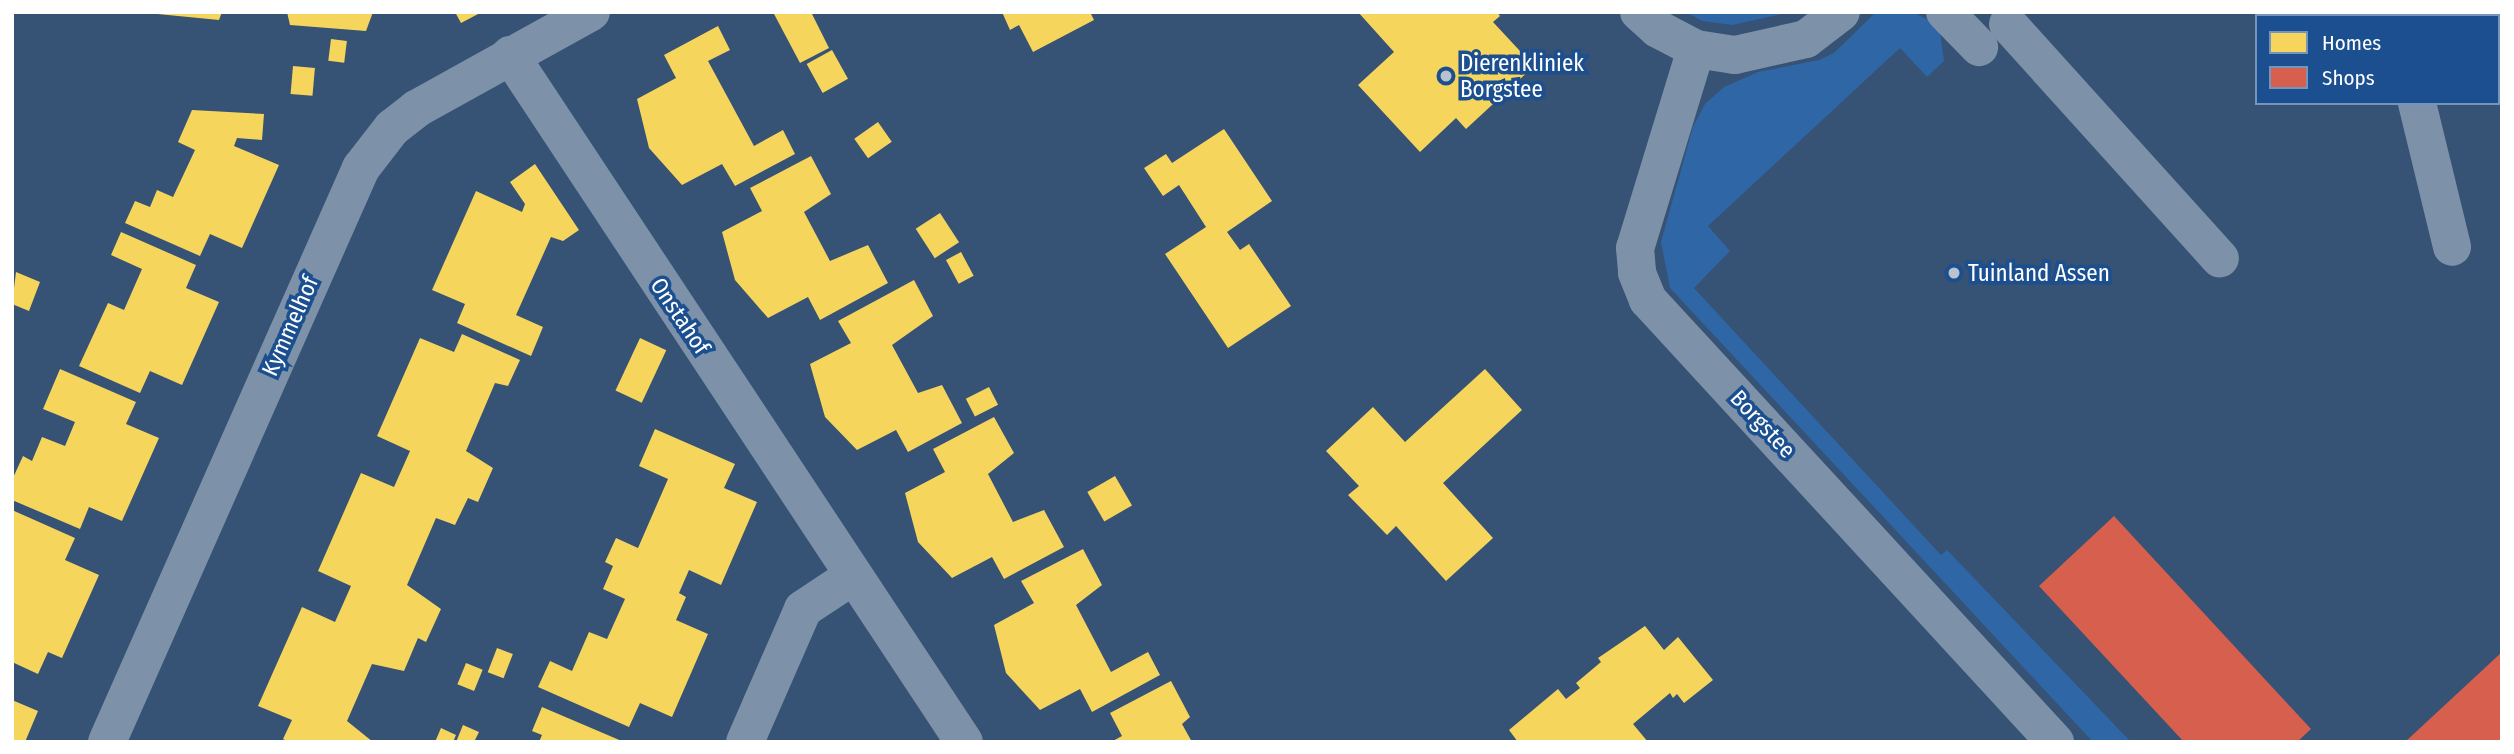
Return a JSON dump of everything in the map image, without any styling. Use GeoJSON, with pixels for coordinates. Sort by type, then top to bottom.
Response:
{"type":"FeatureCollection","features":[{"type":"Feature","properties":{"kind":"street","name":"Kymmelhof"},"geometry":{"type":"LineString","coordinates":[[107,742],[361,168],[392,128],[416,109],[591,12]]}},
{"type":"Feature","properties":{"kind":"street"},"geometry":{"type":"LineString","coordinates":[[1639,12],[1696,49],[1735,55],[1772,50],[1806,39],[1841,12]]}},
{"type":"Feature","properties":{"kind":"street"},"geometry":{"type":"LineString","coordinates":[[1945,12],[1993,35],[2220,259]]}},
{"type":"Feature","properties":{"kind":"street","name":"Borgstee"},"geometry":{"type":"LineString","coordinates":[[1696,49],[1635,248],[1637,273],[1648,300],[2055,742]]}},
{"type":"Feature","properties":{"kind":"street","name":"Onstahof"},"geometry":{"type":"LineString","coordinates":[[510,55],[964,742]]}},
{"type":"Feature","properties":{"kind":"street"},"geometry":{"type":"LineString","coordinates":[[2417,105],[2452,247]]}},
{"type":"Feature","properties":{"kind":"street"},"geometry":{"type":"LineString","coordinates":[[744,742],[803,609],[853,576]]}},
{"type":"Feature","properties":{"kind":"shaded area"},"geometry":{"type":"Polygon","coordinates":[[[1686,12],[1791,12],[1732,25],[1702,21],[1686,12]]]}},
{"type":"Feature","properties":{"kind":"shaded area"},"geometry":{"type":"Polygon","coordinates":[[[1876,12],[1912,12],[1929,20],[1940,32],[1944,61],[1927,77],[1900,48],[1708,226],[1730,251],[1694,288],[1941,555],[1947,550],[2131,742],[2093,742],[1670,288],[1661,242],[1693,127],[1705,104],[1724,87],[1758,72],[1819,60],[1834,53],[1876,12]]]}},
{"type":"Feature","properties":{"kind":"building: Homes"},"geometry":{"type":"Polygon","coordinates":[[[137,12],[222,12],[219,20],[137,12]]]}},
{"type":"Feature","properties":{"kind":"building: Homes"},"geometry":{"type":"Polygon","coordinates":[[[287,12],[373,12],[366,31],[290,25],[287,12]]]}},
{"type":"Feature","properties":{"kind":"building: Homes"},"geometry":{"type":"Polygon","coordinates":[[[455,12],[482,12],[461,23],[455,12]]]}},
{"type":"Feature","properties":{"kind":"building: Homes"},"geometry":{"type":"Polygon","coordinates":[[[773,12],[811,12],[829,48],[800,63],[773,12]]]}},
{"type":"Feature","properties":{"kind":"building: Homes"},"geometry":{"type":"Polygon","coordinates":[[[1002,12],[1090,12],[1094,20],[1033,52],[1019,25],[1010,30],[1002,12]]]}},
{"type":"Feature","properties":{"kind":"building: Homes","name":"Dierenkliniek Borgstee"},"geometry":{"type":"Polygon","coordinates":[[[1358,12],[1497,12],[1500,16],[1493,22],[1534,66],[1466,129],[1456,118],[1420,152],[1358,85],[1394,52],[1358,12]]]}},
{"type":"Feature","properties":{"kind":"building: Homes"},"geometry":{"type":"Polygon","coordinates":[[[718,26],[730,50],[708,61],[754,146],[783,130],[795,154],[735,186],[722,164],[682,185],[649,148],[637,99],[676,78],[664,55],[718,26]]]}},
{"type":"Feature","properties":{"kind":"building: Homes"},"geometry":{"type":"Polygon","coordinates":[[[331,39],[347,41],[344,63],[328,61],[331,39]]]}},
{"type":"Feature","properties":{"kind":"building: Homes"},"geometry":{"type":"Polygon","coordinates":[[[832,50],[848,79],[823,93],[807,64],[832,50]]]}},
{"type":"Feature","properties":{"kind":"building: Homes"},"geometry":{"type":"Polygon","coordinates":[[[293,66],[315,68],[312,96],[291,94],[293,66]]]}},
{"type":"Feature","properties":{"kind":"building: Homes"},"geometry":{"type":"Polygon","coordinates":[[[192,110],[264,114],[262,140],[237,138],[234,146],[279,165],[242,248],[210,234],[200,256],[125,223],[135,201],[150,207],[157,190],[173,197],[195,150],[178,142],[192,110]]]}},
{"type":"Feature","properties":{"kind":"building: Homes"},"geometry":{"type":"Polygon","coordinates":[[[878,122],[892,142],[868,158],[854,139],[878,122]]]}},
{"type":"Feature","properties":{"kind":"building: Homes"},"geometry":{"type":"Polygon","coordinates":[[[1224,129],[1272,201],[1227,232],[1240,250],[1249,244],[1291,306],[1228,348],[1165,254],[1206,227],[1179,185],[1163,196],[1144,168],[1166,154],[1172,163],[1224,129]]]}},
{"type":"Feature","properties":{"kind":"building: Homes"},"geometry":{"type":"Polygon","coordinates":[[[811,156],[831,194],[804,212],[830,261],[868,245],[888,283],[820,320],[808,297],[768,318],[735,280],[722,232],[762,211],[750,188],[811,156]]]}},
{"type":"Feature","properties":{"kind":"building: Homes"},"geometry":{"type":"Polygon","coordinates":[[[535,164],[579,230],[563,241],[551,237],[516,315],[543,327],[531,356],[457,323],[465,304],[432,290],[476,191],[522,212],[525,204],[510,182],[535,164]]]}},
{"type":"Feature","properties":{"kind":"building: Homes"},"geometry":{"type":"Polygon","coordinates":[[[940,213],[959,242],[935,258],[916,229],[940,213]]]}},
{"type":"Feature","properties":{"kind":"building: Homes"},"geometry":{"type":"Polygon","coordinates":[[[121,232],[196,265],[186,288],[219,302],[182,385],[150,371],[140,393],[79,366],[108,303],[124,310],[142,269],[111,255],[121,232]]]}},
{"type":"Feature","properties":{"kind":"building: Homes"},"geometry":{"type":"Polygon","coordinates":[[[961,252],[974,276],[959,284],[946,260],[961,252]]]}},
{"type":"Feature","properties":{"kind":"building: Homes"},"geometry":{"type":"Polygon","coordinates":[[[16,272],[40,282],[29,311],[12,304],[16,272]]]}},
{"type":"Feature","properties":{"kind":"building: Homes"},"geometry":{"type":"Polygon","coordinates":[[[914,280],[933,316],[892,345],[918,393],[942,385],[962,423],[908,452],[896,430],[857,450],[825,417],[810,364],[851,343],[838,321],[914,280]]]}},
{"type":"Feature","properties":{"kind":"building: Homes"},"geometry":{"type":"Polygon","coordinates":[[[462,334],[520,360],[508,386],[495,383],[466,451],[493,468],[478,502],[468,498],[455,525],[436,518],[407,585],[441,609],[426,642],[418,638],[404,671],[372,664],[347,721],[373,742],[289,742],[283,739],[292,720],[258,706],[302,607],[335,622],[351,586],[318,571],[361,473],[394,487],[410,451],[377,436],[420,338],[454,352],[462,334]]]}},
{"type":"Feature","properties":{"kind":"building: Homes"},"geometry":{"type":"Polygon","coordinates":[[[640,338],[666,350],[642,403],[615,391],[640,338]]]}},
{"type":"Feature","properties":{"kind":"building: Homes"},"geometry":{"type":"Polygon","coordinates":[[[60,369],[136,402],[126,424],[159,438],[122,521],[89,507],[80,529],[12,500],[12,480],[23,456],[32,461],[42,437],[65,446],[75,422],[43,409],[60,369]]]}},
{"type":"Feature","properties":{"kind":"building: Homes"},"geometry":{"type":"Polygon","coordinates":[[[1485,369],[1522,410],[1443,483],[1493,538],[1446,581],[1396,526],[1387,535],[1348,495],[1359,486],[1326,451],[1373,407],[1405,442],[1485,369]]]}},
{"type":"Feature","properties":{"kind":"building: Homes"},"geometry":{"type":"Polygon","coordinates":[[[989,387],[998,405],[975,417],[966,399],[989,387]]]}},
{"type":"Feature","properties":{"kind":"building: Homes"},"geometry":{"type":"Polygon","coordinates":[[[994,417],[1014,453],[988,474],[1013,522],[1044,510],[1064,547],[1004,579],[992,557],[952,578],[918,542],[905,493],[945,472],[933,449],[994,417]]]}},
{"type":"Feature","properties":{"kind":"building: Homes"},"geometry":{"type":"Polygon","coordinates":[[[655,429],[735,464],[724,488],[757,502],[721,585],[689,570],[679,593],[686,597],[676,620],[708,634],[672,717],[640,703],[629,727],[538,687],[550,661],[572,671],[589,632],[607,639],[625,599],[603,589],[613,566],[605,562],[616,538],[638,548],[668,479],[639,466],[655,429]]]}},
{"type":"Feature","properties":{"kind":"building: Homes"},"geometry":{"type":"Polygon","coordinates":[[[1115,476],[1132,505],[1104,521],[1087,492],[1115,476]]]}},
{"type":"Feature","properties":{"kind":"building: Homes"},"geometry":{"type":"Polygon","coordinates":[[[12,510],[75,538],[65,560],[99,575],[62,658],[48,652],[38,674],[12,662],[12,510]]]}},
{"type":"Feature","properties":{"kind":"building: Homes"},"geometry":{"type":"Polygon","coordinates":[[[1083,549],[1102,585],[1076,605],[1111,672],[1148,652],[1160,675],[1092,712],[1080,689],[1040,710],[1006,673],[994,625],[1034,603],[1021,581],[1083,549]]]}},
{"type":"Feature","properties":{"kind":"building: Homes"},"geometry":{"type":"Polygon","coordinates":[[[1645,626],[1664,650],[1678,637],[1713,680],[1684,703],[1677,694],[1673,698],[1670,693],[1633,724],[1648,742],[1518,742],[1509,730],[1558,689],[1566,699],[1580,688],[1576,683],[1601,662],[1598,658],[1645,626]]]}},
{"type":"Feature","properties":{"kind":"building: Homes"},"geometry":{"type":"Polygon","coordinates":[[[497,648],[513,654],[504,678],[488,672],[497,648]]]}},
{"type":"Feature","properties":{"kind":"building: Homes"},"geometry":{"type":"Polygon","coordinates":[[[466,663],[483,670],[474,691],[457,684],[466,663]]]}},
{"type":"Feature","properties":{"kind":"building: Homes"},"geometry":{"type":"Polygon","coordinates":[[[1171,681],[1190,717],[1182,724],[1192,742],[1111,742],[1122,736],[1110,713],[1171,681]]]}},
{"type":"Feature","properties":{"kind":"building: Homes"},"geometry":{"type":"Polygon","coordinates":[[[12,700],[38,711],[25,742],[12,742],[12,700]]]}},
{"type":"Feature","properties":{"kind":"building: Homes"},"geometry":{"type":"Polygon","coordinates":[[[542,707],[624,742],[539,742],[542,735],[532,731],[542,707]]]}},
{"type":"Feature","properties":{"kind":"building: Homes"},"geometry":{"type":"Polygon","coordinates":[[[463,725],[479,732],[474,742],[456,742],[463,725]]]}},
{"type":"Feature","properties":{"kind":"building: Homes"},"geometry":{"type":"Polygon","coordinates":[[[441,728],[456,735],[453,742],[435,742],[441,728]]]}},
{"type":"Feature","properties":{"kind":"building: Shops"},"geometry":{"type":"Polygon","coordinates":[[[2114,516],[2311,729],[2297,742],[2184,742],[2039,586],[2114,516]]]}},
{"type":"Feature","properties":{"kind":"building: Shops"},"geometry":{"type":"Polygon","coordinates":[[[2502,652],[2502,742],[2405,742],[2502,652]]]}},
{"type":"Feature","properties":{"kind":"place","name":"Dierenkliniek Borgstee"},"geometry":{"type":"Point","coordinates":[1446,76]}},
{"type":"Feature","properties":{"kind":"place","name":"Tuinland Assen"},"geometry":{"type":"Point","coordinates":[1954,273]}}]}
